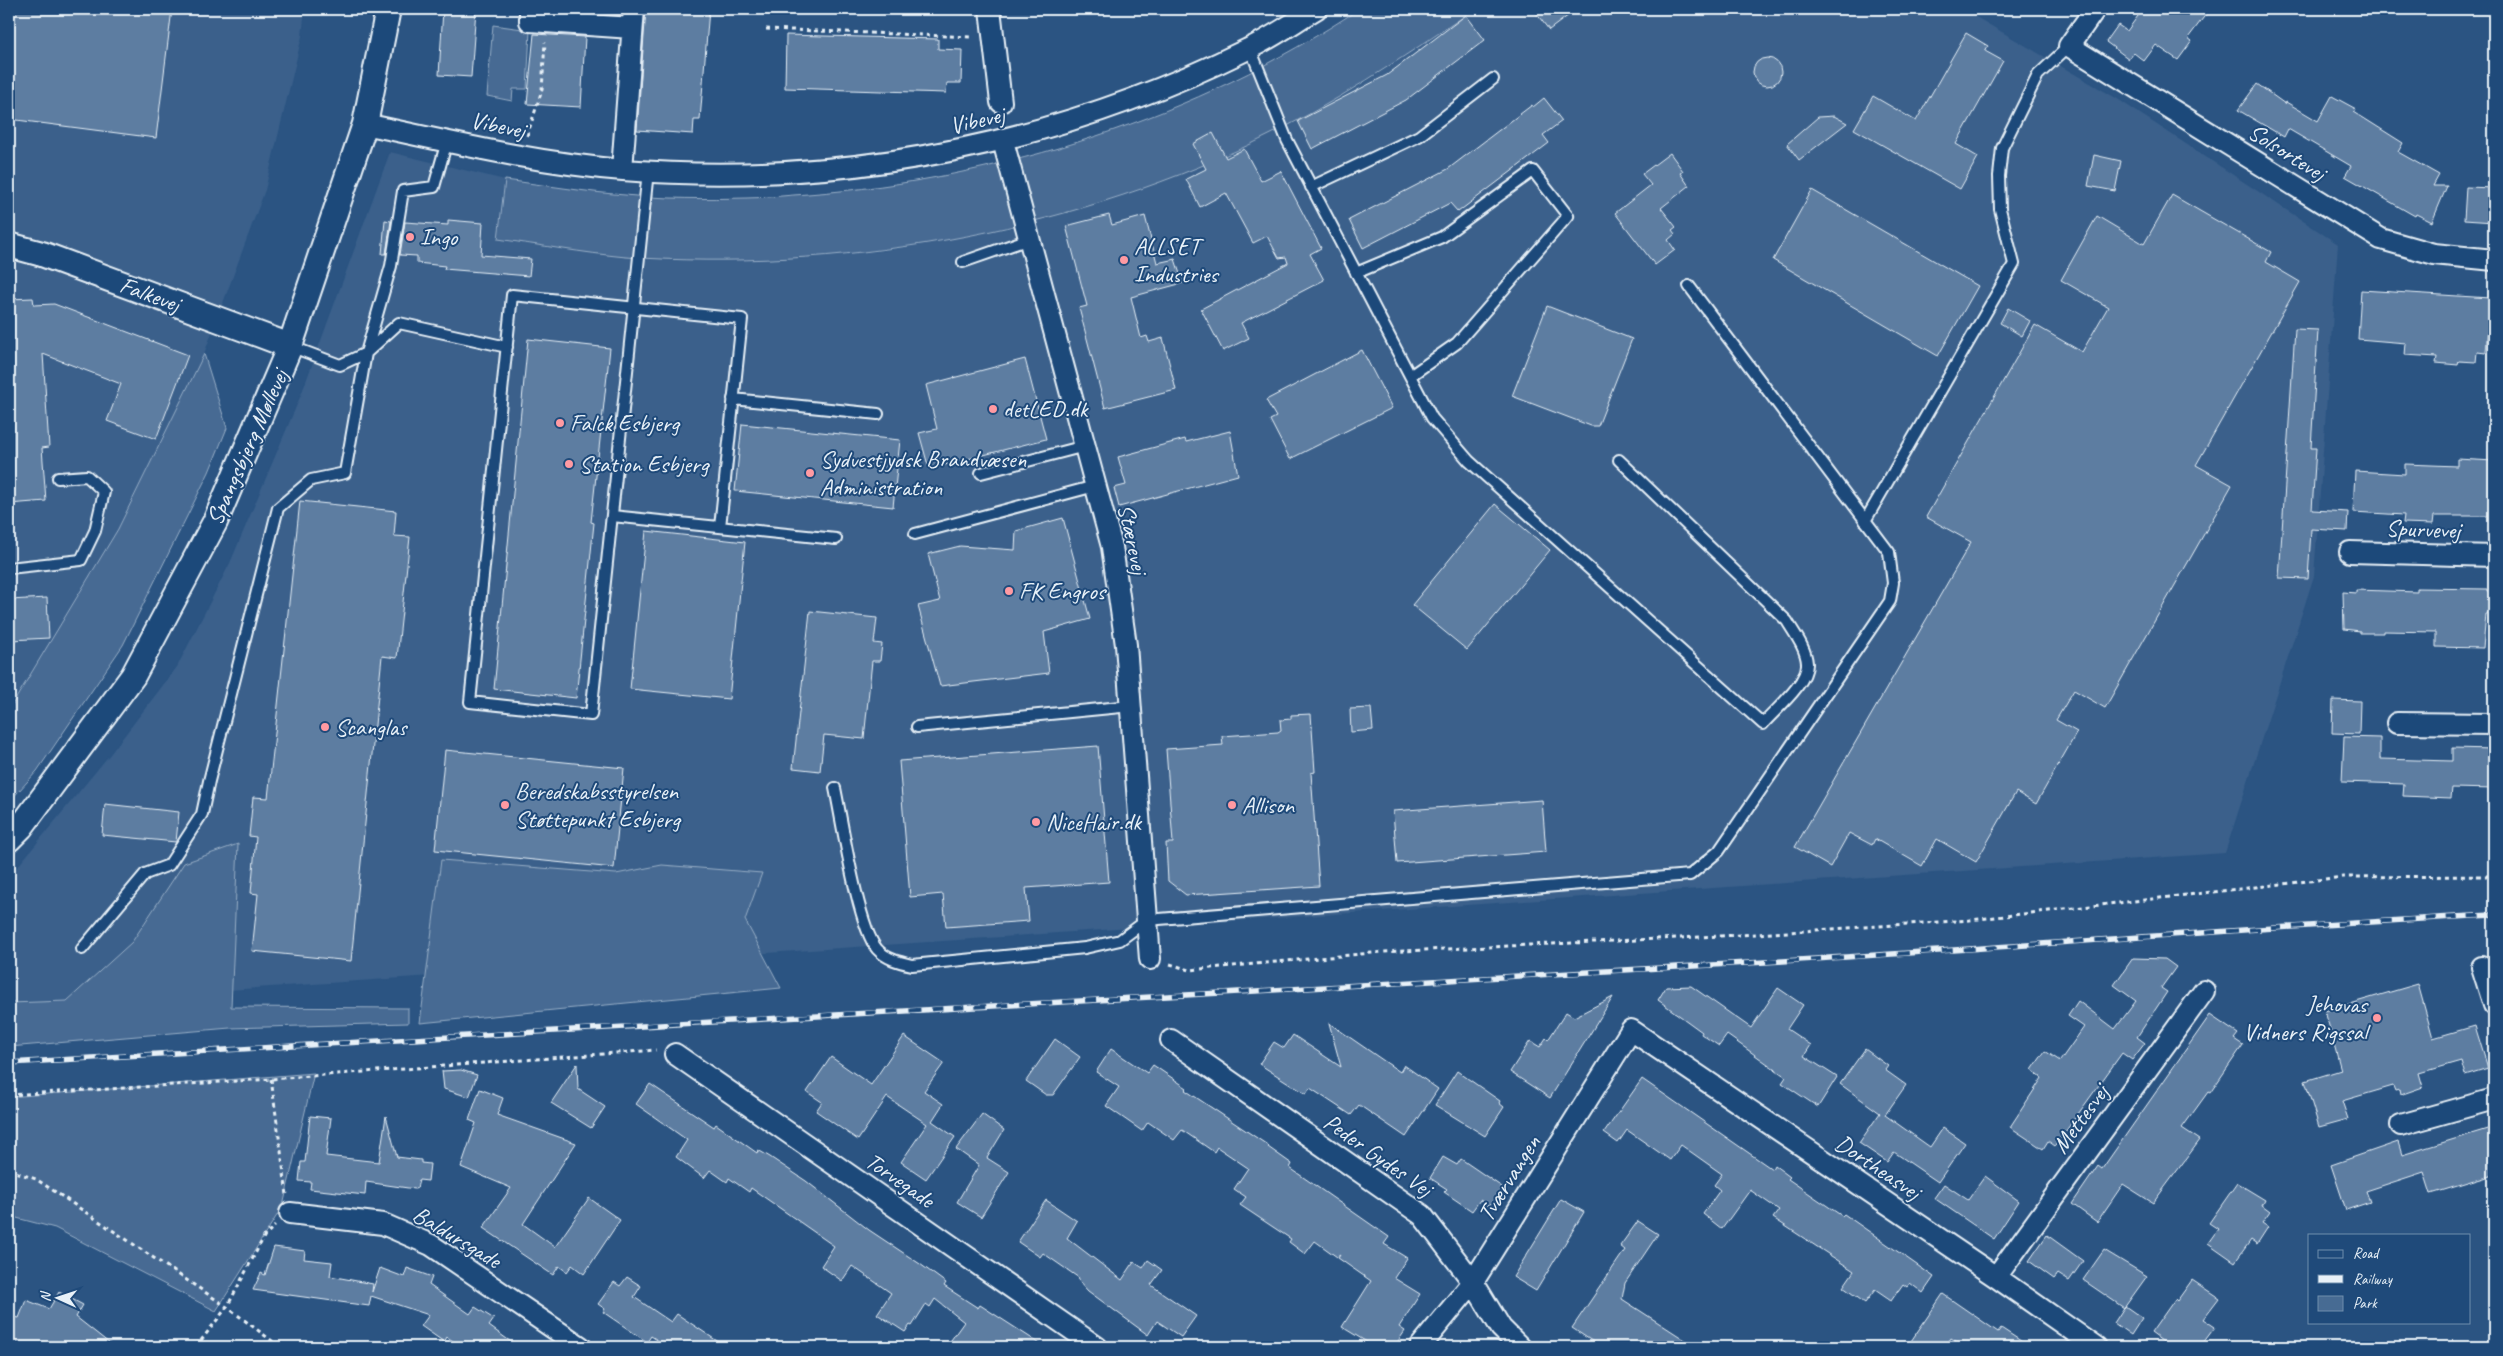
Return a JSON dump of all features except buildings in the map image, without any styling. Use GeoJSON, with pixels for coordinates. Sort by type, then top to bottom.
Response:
{"type":"FeatureCollection","features":[{"type":"Feature","properties":{"kind":"street","name":"Spangsbjerg Møllevej"},"geometry":{"type":"LineString","coordinates":[[9,839],[21,827],[133,676],[215,522],[290,346],[365,124],[388,9]]}},
{"type":"Feature","properties":{"kind":"street"},"geometry":{"type":"LineString","coordinates":[[530,9],[530,21],[546,23],[633,19],[622,170]]}},
{"type":"Feature","properties":{"kind":"street"},"geometry":{"type":"LineString","coordinates":[[990,9],[1001,102]]}},
{"type":"Feature","properties":{"kind":"street","name":"Vibevej"},"geometry":{"type":"LineString","coordinates":[[365,124],[521,156],[622,170],[710,173],[809,171],[906,160],[1003,141],[1129,102],[1250,48],[1316,9]]}},
{"type":"Feature","properties":{"kind":"street"},"geometry":{"type":"LineString","coordinates":[[2069,46],[2095,9]]}},
{"type":"Feature","properties":{"kind":"street","name":"Solsortevej"},"geometry":{"type":"LineString","coordinates":[[2069,46],[2381,239],[2434,254],[2494,260]]}},
{"type":"Feature","properties":{"kind":"street","name":"Stærevej"},"geometry":{"type":"LineString","coordinates":[[1003,141],[1112,547],[1126,645],[1150,959]]}},
{"type":"Feature","properties":{"kind":"street","name":"Falkevej"},"geometry":{"type":"LineString","coordinates":[[9,245],[42,254],[290,346]]}},
{"type":"Feature","properties":{"kind":"street","name":"Spurvevej"},"geometry":{"type":"LineString","coordinates":[[2350,552],[2494,556]]}},
{"type":"Feature","properties":{"kind":"street"},"geometry":{"type":"LineString","coordinates":[[2396,723],[2494,724]]}},
{"type":"Feature","properties":{"kind":"street"},"geometry":{"type":"LineString","coordinates":[[2482,967],[2494,1004]]}},
{"type":"Feature","properties":{"kind":"street","name":"Mettesvej"},"geometry":{"type":"LineString","coordinates":[[1996,1277],[2204,991]]}},
{"type":"Feature","properties":{"kind":"street","name":"Dortheasvej"},"geometry":{"type":"LineString","coordinates":[[1631,1030],[1996,1277],[2096,1347]]}},
{"type":"Feature","properties":{"kind":"street","name":"Tværvangen"},"geometry":{"type":"LineString","coordinates":[[1420,1347],[1473,1282],[1631,1030]]}},
{"type":"Feature","properties":{"kind":"street","name":"Peder Gydes Vej"},"geometry":{"type":"LineString","coordinates":[[1171,1040],[1422,1215],[1473,1282],[1501,1328],[1520,1347]]}},
{"type":"Feature","properties":{"kind":"street","name":"Torvegade"},"geometry":{"type":"LineString","coordinates":[[675,1054],[1097,1347]]}},
{"type":"Feature","properties":{"kind":"street"},"geometry":{"type":"LineString","coordinates":[[2400,1125],[2494,1099]]}},
{"type":"Feature","properties":{"kind":"street","name":"Baldursgade"},"geometry":{"type":"LineString","coordinates":[[290,1213],[383,1224],[431,1245],[581,1347]]}},
{"type":"Feature","properties":{"kind":"lane"},"geometry":{"type":"LineString","coordinates":[[1865,520],[2014,264],[2000,209],[1999,176],[2002,148],[2038,75],[2069,46]]}},
{"type":"Feature","properties":{"kind":"lane"},"geometry":{"type":"LineString","coordinates":[[1250,48],[1287,140],[1432,418],[1469,461],[1763,724],[1804,679],[1807,662],[1801,644],[1787,621],[1619,460]]}},
{"type":"Feature","properties":{"kind":"lane"},"geometry":{"type":"LineString","coordinates":[[1311,187],[1419,136],[1493,79]]}},
{"type":"Feature","properties":{"kind":"lane"},"geometry":{"type":"LineString","coordinates":[[82,949],[144,874],[169,865],[202,814],[278,508],[311,480],[345,473],[366,353],[391,266],[403,191],[434,187],[447,141]]}},
{"type":"Feature","properties":{"kind":"lane"},"geometry":{"type":"LineString","coordinates":[[648,171],[634,308],[591,715],[470,702],[512,295],[634,308],[742,319],[720,527]]}},
{"type":"Feature","properties":{"kind":"lane"},"geometry":{"type":"LineString","coordinates":[[1356,273],[1442,237],[1533,171],[1568,216],[1457,343],[1410,376]]}},
{"type":"Feature","properties":{"kind":"lane"},"geometry":{"type":"LineString","coordinates":[[963,262],[1029,239]]}},
{"type":"Feature","properties":{"kind":"lane"},"geometry":{"type":"LineString","coordinates":[[835,788],[863,919],[877,948],[891,959],[912,965],[1084,948],[1120,940],[1147,920],[1690,875],[1720,851],[1890,602],[1893,583],[1889,552],[1689,286]]}},
{"type":"Feature","properties":{"kind":"lane"},"geometry":{"type":"LineString","coordinates":[[290,346],[340,364],[366,353],[399,322],[507,347]]}},
{"type":"Feature","properties":{"kind":"lane"},"geometry":{"type":"LineString","coordinates":[[733,399],[878,414]]}},
{"type":"Feature","properties":{"kind":"lane"},"geometry":{"type":"LineString","coordinates":[[981,473],[1085,446]]}},
{"type":"Feature","properties":{"kind":"lane"},"geometry":{"type":"LineString","coordinates":[[9,568],[81,560],[95,531],[104,492],[87,476],[58,478]]}},
{"type":"Feature","properties":{"kind":"lane"},"geometry":{"type":"LineString","coordinates":[[915,534],[1095,486]]}},
{"type":"Feature","properties":{"kind":"lane"},"geometry":{"type":"LineString","coordinates":[[612,516],[836,539]]}},
{"type":"Feature","properties":{"kind":"lane"},"geometry":{"type":"LineString","coordinates":[[917,727],[1131,706]]}},
{"type":"Feature","properties":{"kind":"path"},"geometry":{"type":"LineString","coordinates":[[521,156],[542,90],[546,23]]}},
{"type":"Feature","properties":{"kind":"path"},"geometry":{"type":"LineString","coordinates":[[766,29],[993,38]]}},
{"type":"Feature","properties":{"kind":"path"},"geometry":{"type":"LineString","coordinates":[[1150,959],[1190,970],[1383,952],[1881,927],[1970,920],[2343,877],[2494,876]]}},
{"type":"Feature","properties":{"kind":"path"},"geometry":{"type":"LineString","coordinates":[[9,1095],[271,1079],[632,1050],[653,1050],[675,1054]]}},
{"type":"Feature","properties":{"kind":"path"},"geometry":{"type":"LineString","coordinates":[[196,1347],[227,1307],[265,1235],[290,1213],[271,1079]]}},
{"type":"Feature","properties":{"kind":"path"},"geometry":{"type":"LineString","coordinates":[[9,1170],[36,1179],[227,1307],[280,1347]]}},
{"type":"Feature","properties":{"kind":"shaded area"},"geometry":{"type":"Polygon","coordinates":[[[9,9],[305,9],[302,36],[265,190],[204,354],[118,529],[9,710],[9,9]]]}},
{"type":"Feature","properties":{"kind":"shaded area"},"geometry":{"type":"Polygon","coordinates":[[[1475,9],[1962,9],[2116,98],[2338,244],[2314,576],[2225,853],[9,1005],[9,877],[111,753],[177,667],[230,563],[301,395],[390,152],[505,180],[498,239],[625,256],[754,260],[883,251],[1010,228],[1133,192],[1253,143],[1366,82],[1475,9]]]}},
{"type":"Feature","properties":{"kind":"green space"},"geometry":{"type":"Polygon","coordinates":[[[1359,9],[1475,9],[1339,97],[1253,143],[1180,175],[1104,201],[1026,223],[947,240],[867,252],[786,258],[706,260],[626,257],[498,239],[505,180],[640,196],[754,198],[881,186],[953,174],[1025,157],[1096,136],[1165,111],[1232,81],[1297,47],[1359,9]]]}},
{"type":"Feature","properties":{"kind":"green space"},"geometry":{"type":"Polygon","coordinates":[[[493,25],[530,30],[527,89],[513,89],[512,101],[487,96],[493,25]]]}},
{"type":"Feature","properties":{"kind":"green space"},"geometry":{"type":"Polygon","coordinates":[[[204,354],[227,428],[209,472],[123,645],[37,771],[9,802],[9,710],[118,529],[204,354]]]}},
{"type":"Feature","properties":{"kind":"green space"},"geometry":{"type":"Polygon","coordinates":[[[238,844],[231,1007],[408,1008],[408,1023],[230,1028],[9,1047],[9,1003],[67,1001],[132,942],[184,863],[238,844]]]}},
{"type":"Feature","properties":{"kind":"green space"},"geometry":{"type":"Polygon","coordinates":[[[441,860],[616,874],[662,865],[762,873],[745,920],[781,988],[420,1023],[441,860]]]}},
{"type":"Feature","properties":{"kind":"green space"},"geometry":{"type":"Polygon","coordinates":[[[314,1073],[283,1206],[216,1311],[55,1228],[9,1216],[9,1097],[314,1073]]]}},
{"type":"Feature","properties":{"kind":"railway"},"geometry":{"type":"LineString","coordinates":[[9,1063],[1783,961],[2316,925],[2494,915]]}},
{"type":"Feature","properties":{"kind":"place","name":"Ingo"},"geometry":{"type":"Point","coordinates":[410,237]}},
{"type":"Feature","properties":{"kind":"place","name":"ALLSET Industries"},"geometry":{"type":"Point","coordinates":[1124,260]}},
{"type":"Feature","properties":{"kind":"place","name":"detLED.dk"},"geometry":{"type":"Point","coordinates":[993,409]}},
{"type":"Feature","properties":{"kind":"place","name":"Falck Esbjerg"},"geometry":{"type":"Point","coordinates":[560,423]}},
{"type":"Feature","properties":{"kind":"place","name":"Station Esbjerg"},"geometry":{"type":"Point","coordinates":[569,464]}},
{"type":"Feature","properties":{"kind":"place","name":"Sydvestjydsk Brandvæsen Administration"},"geometry":{"type":"Point","coordinates":[810,473]}},
{"type":"Feature","properties":{"kind":"place","name":"FK Engros"},"geometry":{"type":"Point","coordinates":[1009,591]}},
{"type":"Feature","properties":{"kind":"place","name":"Scanglas"},"geometry":{"type":"Point","coordinates":[325,727]}},
{"type":"Feature","properties":{"kind":"place","name":"Beredskabsstyrelsen Støttepunkt Esbjerg"},"geometry":{"type":"Point","coordinates":[505,805]}},
{"type":"Feature","properties":{"kind":"place","name":"Allison"},"geometry":{"type":"Point","coordinates":[1232,805]}},
{"type":"Feature","properties":{"kind":"place","name":"NiceHair.dk"},"geometry":{"type":"Point","coordinates":[1036,822]}},
{"type":"Feature","properties":{"kind":"place","name":"Jehovas Vidners Rigssal"},"geometry":{"type":"Point","coordinates":[2377,1018]}}]}
